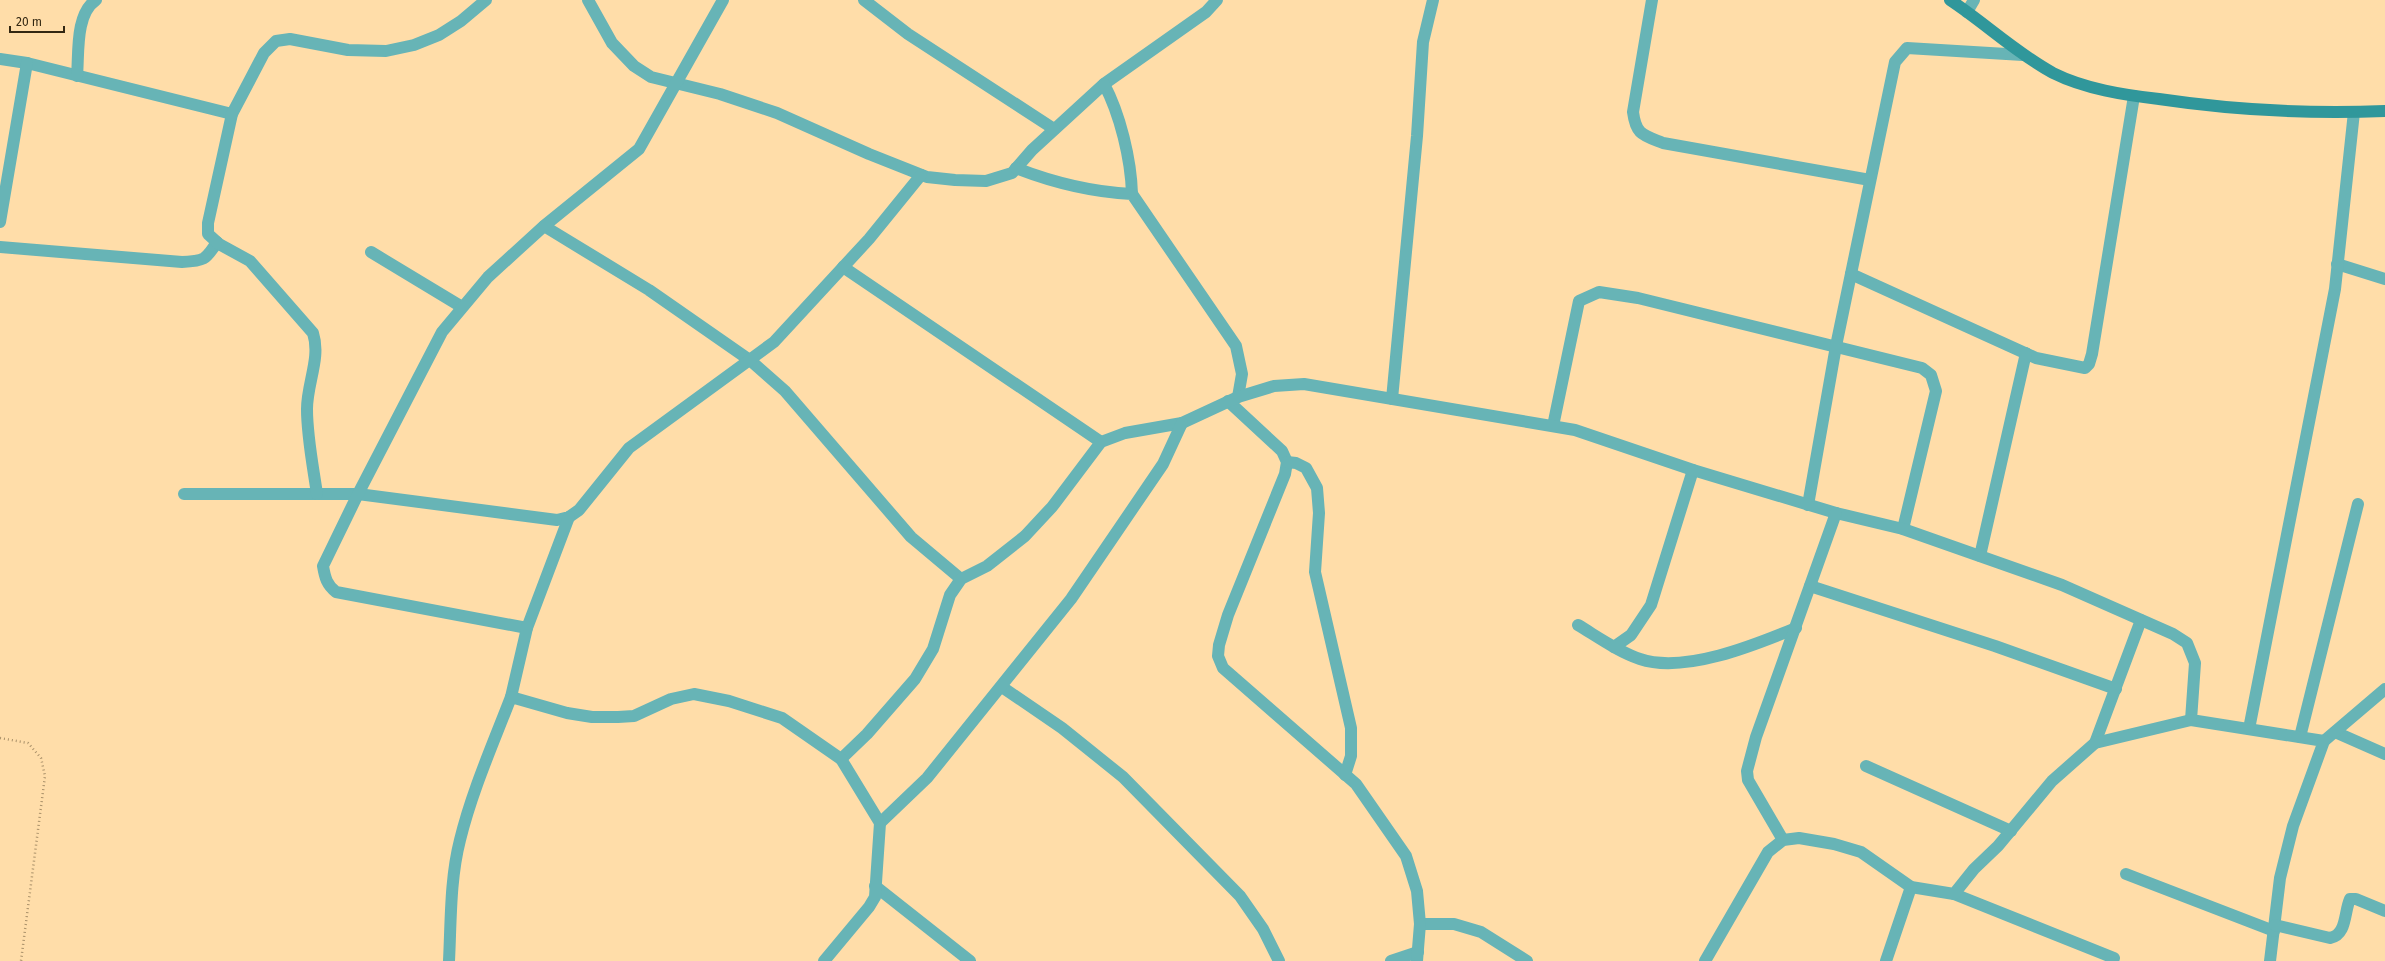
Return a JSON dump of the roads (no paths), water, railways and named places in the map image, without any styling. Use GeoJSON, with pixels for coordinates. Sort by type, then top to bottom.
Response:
{"type":"FeatureCollection","features":[{"type":"Feature","properties":{"kind":"main road"},"geometry":{"type":"LineString","coordinates":[[1950,0],[2023,55],[2054,73],[2078,83],[2134,96],[2189,104],[2282,111],[2385,111]]}},
{"type":"Feature","properties":{"kind":"street"},"geometry":{"type":"LineString","coordinates":[[77,76],[82,21],[92,3],[96,0]]}},
{"type":"Feature","properties":{"kind":"street"},"geometry":{"type":"LineString","coordinates":[[317,494],[308,434],[307,406],[317,346],[313,333],[250,261],[217,242],[208,234],[208,223],[232,114],[264,53],[276,41],[290,39],[348,50],[386,51],[414,45],[439,35],[461,21],[486,0]]}},
{"type":"Feature","properties":{"kind":"street"},"geometry":{"type":"LineString","coordinates":[[588,0],[612,43],[634,66],[651,77],[720,94],[777,113],[869,154],[921,175],[954,180],[986,181],[1012,173],[1054,130],[1104,84],[1206,12],[1217,0]]}},
{"type":"Feature","properties":{"kind":"street"},"geometry":{"type":"LineString","coordinates":[[527,628],[336,592],[330,587],[325,578],[323,566],[358,494],[442,332],[488,278],[544,226],[639,149],[723,0]]}},
{"type":"Feature","properties":{"kind":"street"},"geometry":{"type":"LineString","coordinates":[[864,0],[908,34],[1054,130]]}},
{"type":"Feature","properties":{"kind":"street"},"geometry":{"type":"LineString","coordinates":[[1392,399],[1417,136],[1423,42],[1433,0]]}},
{"type":"Feature","properties":{"kind":"street"},"geometry":{"type":"LineString","coordinates":[[1652,0],[1633,112],[1635,127],[1643,136],[1664,143],[1870,180]]}},
{"type":"Feature","properties":{"kind":"street"},"geometry":{"type":"LineString","coordinates":[[1967,12],[1974,0]]}},
{"type":"Feature","properties":{"kind":"street"},"geometry":{"type":"LineString","coordinates":[[1808,505],[1836,346],[1895,62],[1907,48],[2023,55]]}},
{"type":"Feature","properties":{"kind":"street"},"geometry":{"type":"LineString","coordinates":[[0,59],[26,63],[232,114]]}},
{"type":"Feature","properties":{"kind":"street"},"geometry":{"type":"LineString","coordinates":[[0,222],[26,63]]}},
{"type":"Feature","properties":{"kind":"street"},"geometry":{"type":"LineString","coordinates":[[1104,84],[1114,104],[1132,177],[1132,194],[1236,346],[1242,374],[1233,399]]}},
{"type":"Feature","properties":{"kind":"street"},"geometry":{"type":"LineString","coordinates":[[1851,274],[2036,358],[2085,368],[2089,364],[2134,96]]}},
{"type":"Feature","properties":{"kind":"street"},"geometry":{"type":"LineString","coordinates":[[2249,729],[2303,456],[2338,264],[2354,112]]}},
{"type":"Feature","properties":{"kind":"street"},"geometry":{"type":"LineString","coordinates":[[1016,168],[1046,179],[1111,193],[1132,194]]}},
{"type":"Feature","properties":{"kind":"street"},"geometry":{"type":"LineString","coordinates":[[184,494],[358,494],[557,520],[570,516],[579,510],[629,448],[751,361],[774,342],[869,239],[921,175]]}},
{"type":"Feature","properties":{"kind":"street"},"geometry":{"type":"LineString","coordinates":[[544,226],[649,290],[751,361],[785,391],[911,537],[961,579]]}},
{"type":"Feature","properties":{"kind":"street"},"geometry":{"type":"LineString","coordinates":[[0,247],[182,262],[200,262],[208,257],[217,242]]}},
{"type":"Feature","properties":{"kind":"street"},"geometry":{"type":"LineString","coordinates":[[371,252],[462,307]]}},
{"type":"Feature","properties":{"kind":"street"},"geometry":{"type":"LineString","coordinates":[[2338,264],[2385,279]]}},
{"type":"Feature","properties":{"kind":"street"},"geometry":{"type":"LineString","coordinates":[[843,267],[1101,442]]}},
{"type":"Feature","properties":{"kind":"street"},"geometry":{"type":"LineString","coordinates":[[1553,426],[1579,301],[1599,292],[1638,298],[1922,368],[1932,375],[1936,390],[1903,529]]}},
{"type":"Feature","properties":{"kind":"street"},"geometry":{"type":"LineString","coordinates":[[1980,556],[2026,353]]}},
{"type":"Feature","properties":{"kind":"street"},"geometry":{"type":"LineString","coordinates":[[842,759],[878,722],[915,679],[933,649],[950,596],[961,579],[986,566],[1025,536],[1052,507],[1101,442],[1125,433],[1182,423],[1233,399],[1274,386],[1304,384],[1575,430],[1693,470],[1808,505],[1903,529],[2062,585],[2173,634],[2186,643],[2192,653],[2195,663],[2191,720]]}},
{"type":"Feature","properties":{"kind":"street"},"geometry":{"type":"LineString","coordinates":[[1233,399],[1282,451],[1287,462],[1285,474],[1228,615],[1219,645],[1218,656],[1223,668],[1231,677],[1356,784],[1406,856],[1417,891],[1420,924],[1418,957],[1391,961]]}},
{"type":"Feature","properties":{"kind":"street"},"geometry":{"type":"LineString","coordinates":[[880,823],[926,778],[1002,687],[1071,599],[1163,464],[1182,423]]}},
{"type":"Feature","properties":{"kind":"street"},"geometry":{"type":"LineString","coordinates":[[1287,462],[1296,463],[1306,468],[1317,488],[1319,513],[1315,572],[1351,728],[1351,756],[1345,775]]}},
{"type":"Feature","properties":{"kind":"street"},"geometry":{"type":"LineString","coordinates":[[1614,647],[1631,635],[1651,605],[1693,470]]}},
{"type":"Feature","properties":{"kind":"street"},"geometry":{"type":"LineString","coordinates":[[2300,737],[2358,504]]}},
{"type":"Feature","properties":{"kind":"street"},"geometry":{"type":"LineString","coordinates":[[1783,840],[1748,780],[1747,771],[1756,738],[1836,513]]}},
{"type":"Feature","properties":{"kind":"street"},"geometry":{"type":"LineString","coordinates":[[449,961],[454,873],[460,840],[488,756],[511,697],[527,628],[570,516]]}},
{"type":"Feature","properties":{"kind":"street"},"geometry":{"type":"LineString","coordinates":[[1810,586],[1995,646],[2116,689]]}},
{"type":"Feature","properties":{"kind":"street"},"geometry":{"type":"LineString","coordinates":[[2095,744],[2141,620]]}},
{"type":"Feature","properties":{"kind":"street"},"geometry":{"type":"LineString","coordinates":[[1578,625],[1614,647],[1640,659],[1656,663],[1684,662],[1748,648],[1796,628]]}},
{"type":"Feature","properties":{"kind":"street"},"geometry":{"type":"LineString","coordinates":[[1002,687],[1062,728],[1134,787],[1240,896],[1263,930],[1279,961]]}},
{"type":"Feature","properties":{"kind":"street"},"geometry":{"type":"LineString","coordinates":[[2270,961],[2280,878],[2293,826],[2324,741],[2385,689]]}},
{"type":"Feature","properties":{"kind":"street"},"geometry":{"type":"LineString","coordinates":[[511,697],[566,713],[592,717],[634,716],[672,699],[694,694],[701,695],[729,701],[782,718],[842,759],[880,823],[875,897],[870,907],[824,961]]}},
{"type":"Feature","properties":{"kind":"street"},"geometry":{"type":"LineString","coordinates":[[1954,894],[1974,870],[2011,831],[2052,781],[2095,744],[2191,720],[2324,741]]}},
{"type":"Feature","properties":{"kind":"street"},"geometry":{"type":"LineString","coordinates":[[2334,732],[2385,754]]}},
{"type":"Feature","properties":{"kind":"street"},"geometry":{"type":"LineString","coordinates":[[1866,766],[2011,831]]}},
{"type":"Feature","properties":{"kind":"street"},"geometry":{"type":"LineString","coordinates":[[1705,961],[1768,852],[1783,840],[1799,838],[1861,852],[1911,887],[1954,894],[2114,958]]}},
{"type":"Feature","properties":{"kind":"street"},"geometry":{"type":"LineString","coordinates":[[2126,874],[2274,928],[2330,938],[2336,937],[2342,932],[2350,899],[2361,901],[2385,911]]}},
{"type":"Feature","properties":{"kind":"street"},"geometry":{"type":"LineString","coordinates":[[875,886],[970,961]]}},
{"type":"Feature","properties":{"kind":"street"},"geometry":{"type":"LineString","coordinates":[[1886,961],[1911,887]]}},
{"type":"Feature","properties":{"kind":"street"},"geometry":{"type":"LineString","coordinates":[[1420,924],[1454,924],[1481,932],[1527,961]]}}]}
